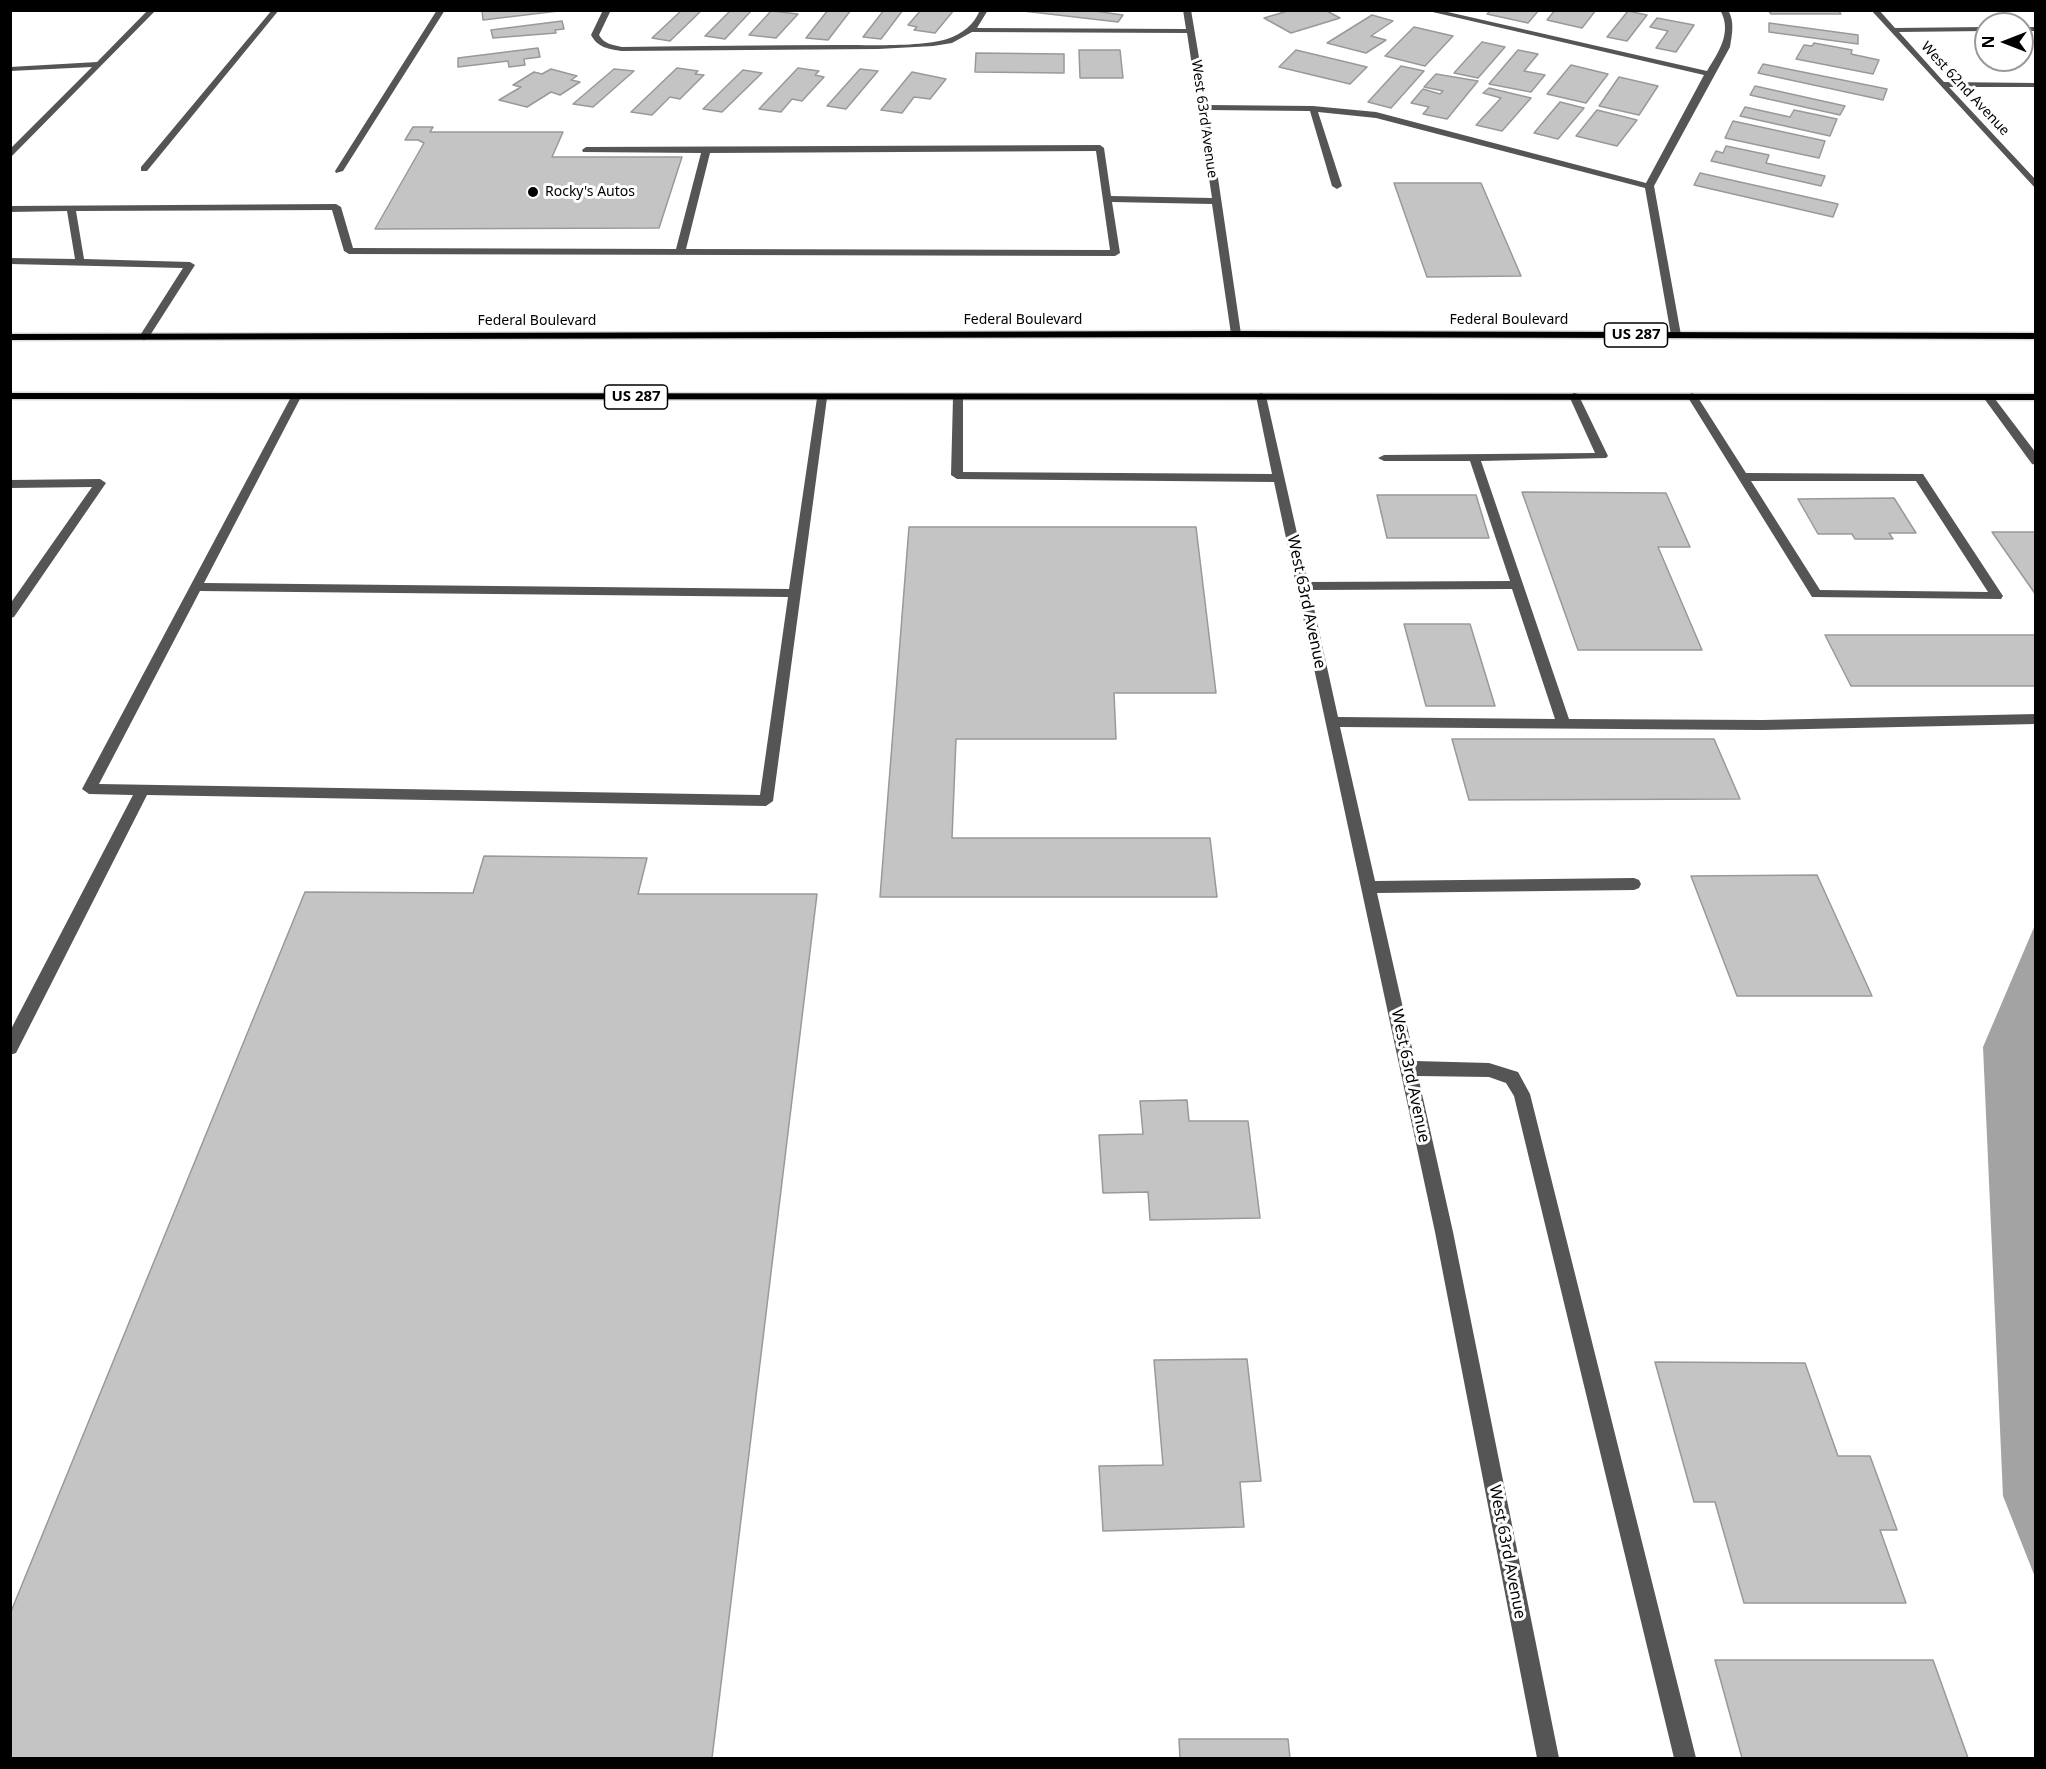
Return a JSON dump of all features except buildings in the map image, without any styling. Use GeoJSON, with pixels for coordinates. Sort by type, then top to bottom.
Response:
{"type":"FeatureCollection","features":[{"type":"Feature","properties":{"kind":"main road","name":"Federal Boulevard"},"geometry":{"type":"LineString","coordinates":[[10,337],[1236,334],[2036,336]]}},
{"type":"Feature","properties":{"kind":"main road","name":"US 287"},"geometry":{"type":"LineString","coordinates":[[10,396],[2036,397]]}},
{"type":"Feature","properties":{"kind":"street"},"geometry":{"type":"LineString","coordinates":[[10,155],[153,10]]}},
{"type":"Feature","properties":{"kind":"street"},"geometry":{"type":"LineString","coordinates":[[144,169],[276,10]]}},
{"type":"Feature","properties":{"kind":"street"},"geometry":{"type":"LineString","coordinates":[[339,171],[441,10]]}},
{"type":"Feature","properties":{"kind":"street"},"geometry":{"type":"LineString","coordinates":[[607,10],[595,34],[597,40],[603,45],[622,49],[878,47],[933,44],[971,30],[980,20],[984,10]]}},
{"type":"Feature","properties":{"kind":"street","name":"West 63rd Avenue"},"geometry":{"type":"LineString","coordinates":[[1187,10],[1236,334]]}},
{"type":"Feature","properties":{"kind":"street"},"geometry":{"type":"LineString","coordinates":[[1427,10],[1709,74]]}},
{"type":"Feature","properties":{"kind":"street"},"geometry":{"type":"LineString","coordinates":[[1676,335],[1649,186],[1726,47],[1730,32],[1728,17],[1724,10]]}},
{"type":"Feature","properties":{"kind":"street","name":"West 62nd Avenue"},"geometry":{"type":"LineString","coordinates":[[1874,10],[2036,186]]}},
{"type":"Feature","properties":{"kind":"street"},"geometry":{"type":"LineString","coordinates":[[971,30],[1190,31]]}},
{"type":"Feature","properties":{"kind":"street"},"geometry":{"type":"LineString","coordinates":[[1892,30],[1974,30]]}},
{"type":"Feature","properties":{"kind":"street"},"geometry":{"type":"LineString","coordinates":[[10,69],[101,64]]}},
{"type":"Feature","properties":{"kind":"street"},"geometry":{"type":"LineString","coordinates":[[1943,84],[2036,85]]}},
{"type":"Feature","properties":{"kind":"street"},"geometry":{"type":"LineString","coordinates":[[1203,107],[1313,109],[1376,115],[1649,186]]}},
{"type":"Feature","properties":{"kind":"street"},"geometry":{"type":"LineString","coordinates":[[1313,109],[1337,186]]}},
{"type":"Feature","properties":{"kind":"street"},"geometry":{"type":"LineString","coordinates":[[10,209],[336,207],[349,251],[1115,252],[1100,148],[586,150]]}},
{"type":"Feature","properties":{"kind":"street"},"geometry":{"type":"LineString","coordinates":[[681,252],[706,150]]}},
{"type":"Feature","properties":{"kind":"street"},"geometry":{"type":"LineString","coordinates":[[1107,199],[1216,201]]}},
{"type":"Feature","properties":{"kind":"street"},"geometry":{"type":"LineString","coordinates":[[71,209],[80,262]]}},
{"type":"Feature","properties":{"kind":"street"},"geometry":{"type":"LineString","coordinates":[[10,261],[190,265],[144,337]]}},
{"type":"Feature","properties":{"kind":"street","name":"West 63rd Avenue"},"geometry":{"type":"LineString","coordinates":[[1261,396],[1444,1232],[1548,1758]]}},
{"type":"Feature","properties":{"kind":"street"},"geometry":{"type":"LineString","coordinates":[[1384,458],[1602,456],[1574,396]]}},
{"type":"Feature","properties":{"kind":"street"},"geometry":{"type":"LineString","coordinates":[[1692,396],[1816,594],[1997,596],[1919,477],[1743,477]]}},
{"type":"Feature","properties":{"kind":"street"},"geometry":{"type":"LineString","coordinates":[[296,397],[89,789],[766,801],[822,398]]}},
{"type":"Feature","properties":{"kind":"street"},"geometry":{"type":"LineString","coordinates":[[1988,397],[2033,456]]}},
{"type":"Feature","properties":{"kind":"street"},"geometry":{"type":"LineString","coordinates":[[958,398],[957,475],[1279,478]]}},
{"type":"Feature","properties":{"kind":"street"},"geometry":{"type":"LineString","coordinates":[[1474,457],[1564,724]]}},
{"type":"Feature","properties":{"kind":"street"},"geometry":{"type":"LineString","coordinates":[[10,484],[100,483],[10,614]]}},
{"type":"Feature","properties":{"kind":"street"},"geometry":{"type":"LineString","coordinates":[[1303,586],[1516,585]]}},
{"type":"Feature","properties":{"kind":"street"},"geometry":{"type":"LineString","coordinates":[[195,587],[795,593]]}},
{"type":"Feature","properties":{"kind":"street"},"geometry":{"type":"LineString","coordinates":[[1332,722],[1763,725],[2036,719]]}},
{"type":"Feature","properties":{"kind":"street"},"geometry":{"type":"LineString","coordinates":[[10,1048],[143,790]]}},
{"type":"Feature","properties":{"kind":"street"},"geometry":{"type":"LineString","coordinates":[[1369,887],[1634,884]]}},
{"type":"Feature","properties":{"kind":"street"},"geometry":{"type":"LineString","coordinates":[[1408,1068],[1489,1070],[1512,1077],[1522,1094],[1685,1758]]}},
{"type":"Feature","properties":{"kind":"shaded area"},"geometry":{"type":"Polygon","coordinates":[[[2035,925],[2035,1577],[2003,1496],[1983,1047],[2035,925]]]}},
{"type":"Feature","properties":{"kind":"place","name":"Rocky's Autos"},"geometry":{"type":"Point","coordinates":[533,192]}}]}
